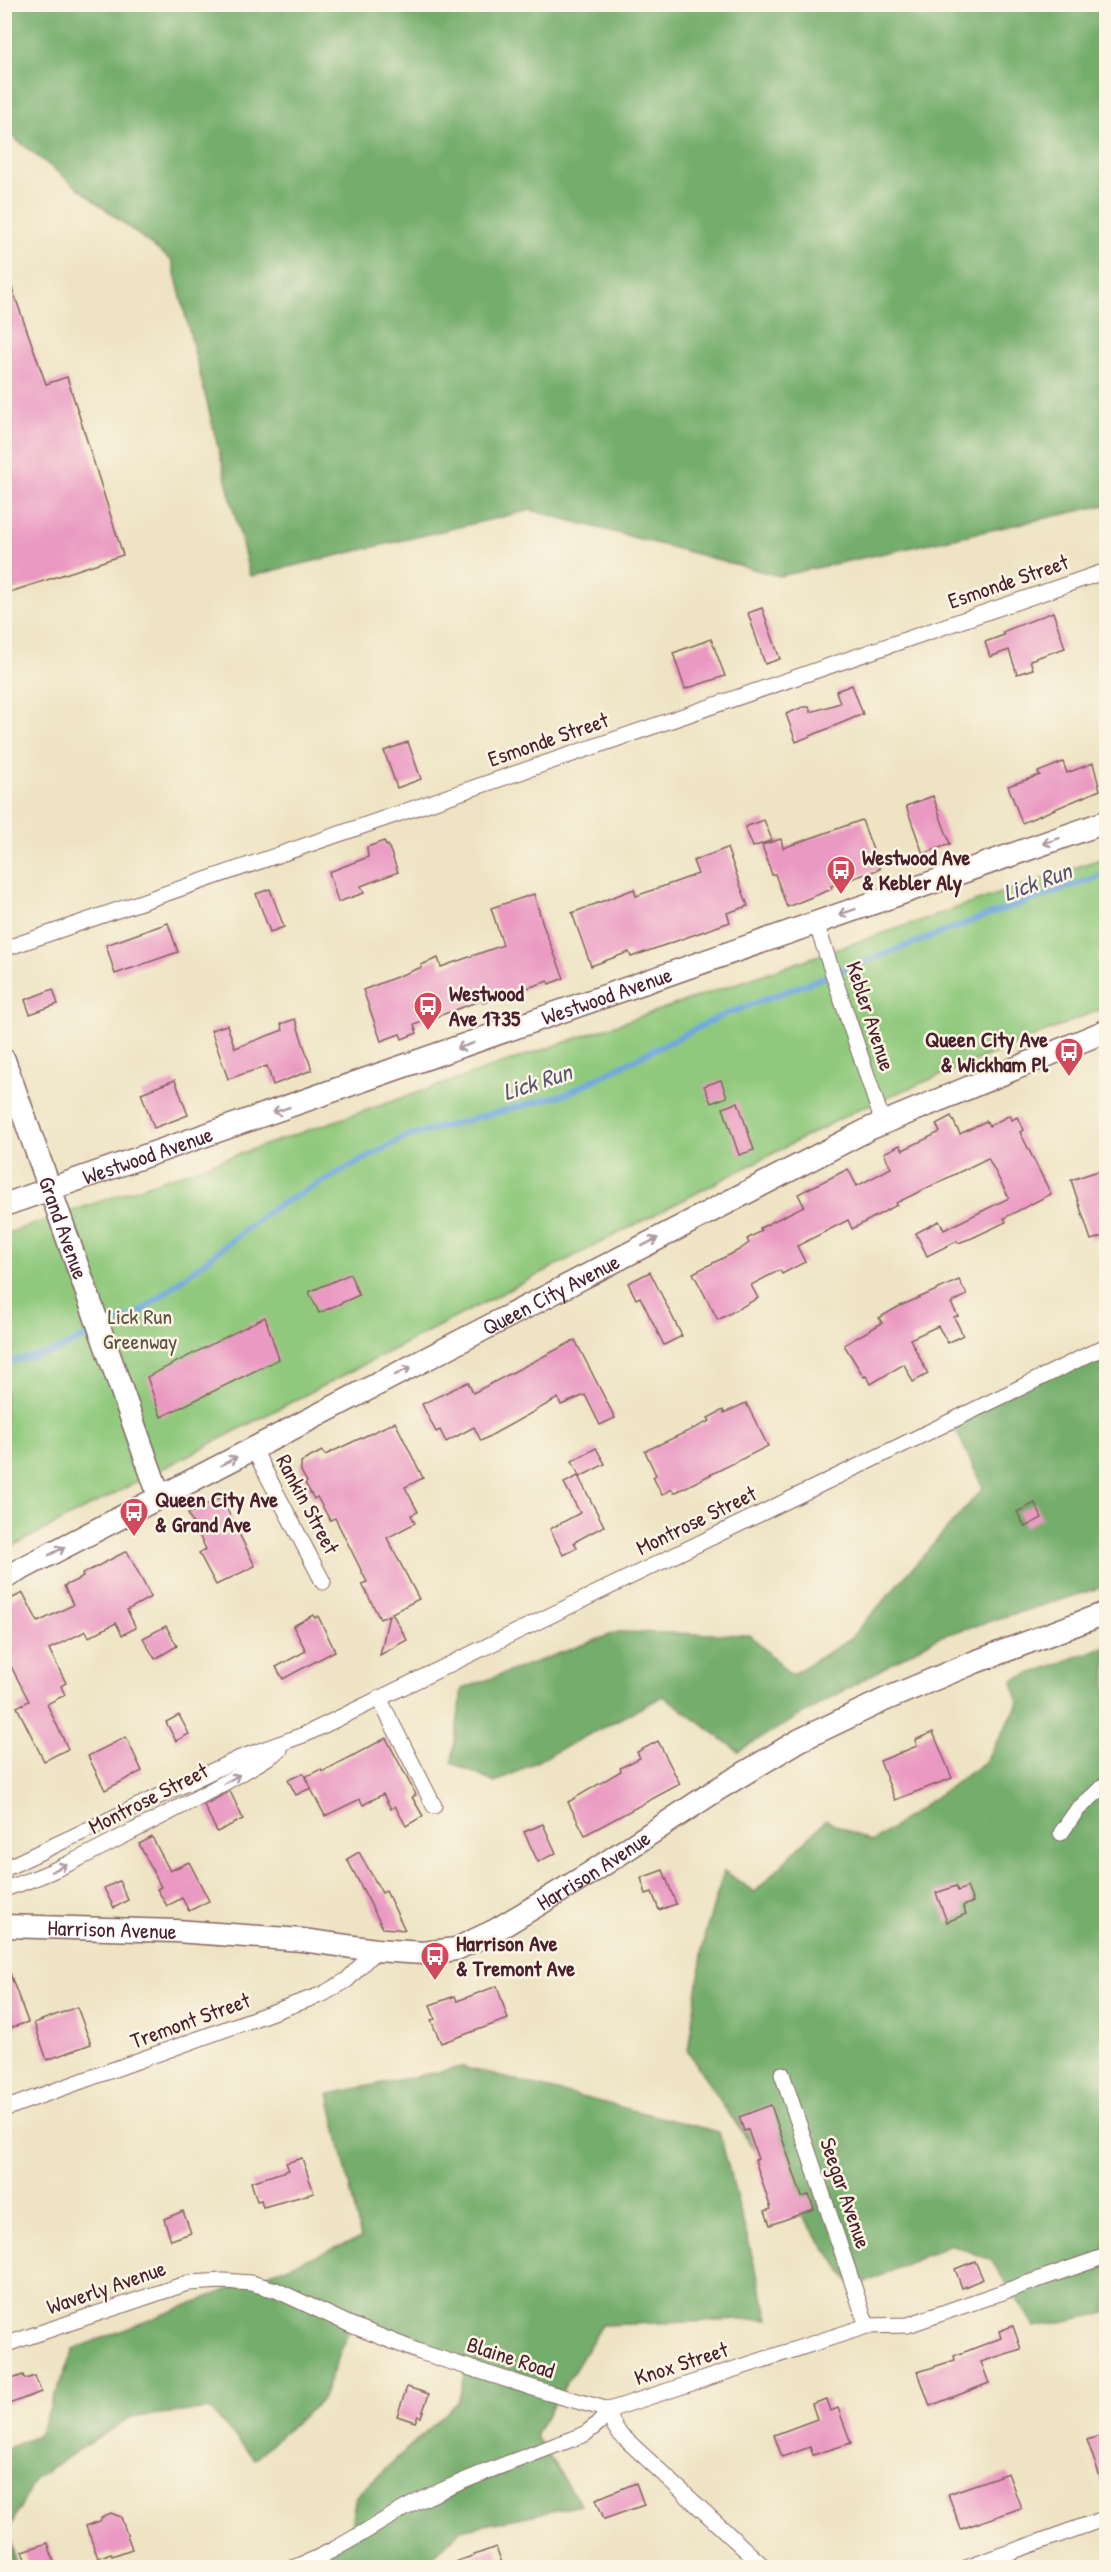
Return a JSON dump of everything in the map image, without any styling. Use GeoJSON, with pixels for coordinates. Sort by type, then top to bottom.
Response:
{"type":"FeatureCollection","features":[{"type":"Feature","properties":{"kind":"main road","name":"Westwood Avenue"},"geometry":{"type":"LineString","coordinates":[[4,1205],[1107,822]]}},
{"type":"Feature","properties":{"kind":"main road","name":"Queen City Avenue"},"geometry":{"type":"LineString","coordinates":[[4,1578],[883,1123],[1107,1031]]}},
{"type":"Feature","properties":{"kind":"main road","name":"Grand Avenue"},"geometry":{"type":"LineString","coordinates":[[4,1060],[160,1498]]}},
{"type":"Feature","properties":{"kind":"main road","name":"Harrison Avenue"},"geometry":{"type":"LineString","coordinates":[[4,1926],[176,1930],[302,1940],[376,1950],[437,1953],[456,1949],[481,1938],[589,1874],[718,1789],[800,1740],[884,1700],[975,1662],[1107,1613]]}},
{"type":"Feature","properties":{"kind":"street","name":"Esmonde Street"},"geometry":{"type":"LineString","coordinates":[[4,949],[1107,571]]}},
{"type":"Feature","properties":{"kind":"street","name":"Kebler Avenue"},"geometry":{"type":"LineString","coordinates":[[816,923],[883,1123]]}},
{"type":"Feature","properties":{"kind":"street","name":"Montrose Street"},"geometry":{"type":"LineString","coordinates":[[4,1889],[55,1869],[200,1797],[306,1734],[379,1698],[1107,1346]]}},
{"type":"Feature","properties":{"kind":"street","name":"Rankin Street"},"geometry":{"type":"LineString","coordinates":[[253,1448],[323,1582]]}},
{"type":"Feature","properties":{"kind":"street"},"geometry":{"type":"LineString","coordinates":[[379,1698],[434,1806]]}},
{"type":"Feature","properties":{"kind":"street","name":"Montrose Street"},"geometry":{"type":"LineString","coordinates":[[4,1869],[240,1758],[306,1734]]}},
{"type":"Feature","properties":{"kind":"street"},"geometry":{"type":"LineString","coordinates":[[1061,1833],[1077,1810],[1107,1784]]}},
{"type":"Feature","properties":{"kind":"street","name":"Tremont Street"},"geometry":{"type":"LineString","coordinates":[[4,2109],[323,1994],[347,1980],[376,1950]]}},
{"type":"Feature","properties":{"kind":"street","name":"Seegar Avenue"},"geometry":{"type":"LineString","coordinates":[[782,2074],[867,2326]]}},
{"type":"Feature","properties":{"kind":"street","name":"Knox Street"},"geometry":{"type":"LineString","coordinates":[[293,2568],[317,2559],[413,2505],[464,2480],[585,2434],[600,2422],[609,2410],[867,2326],[908,2325],[1107,2256]]}},
{"type":"Feature","properties":{"kind":"street","name":"Blaine Road"},"geometry":{"type":"LineString","coordinates":[[188,2283],[224,2281],[251,2283],[276,2290],[351,2325],[420,2352],[609,2410]]}},
{"type":"Feature","properties":{"kind":"street","name":"Waverly Avenue"},"geometry":{"type":"LineString","coordinates":[[4,2345],[188,2283]]}},
{"type":"Feature","properties":{"kind":"street"},"geometry":{"type":"LineString","coordinates":[[609,2410],[612,2422],[619,2433],[765,2568]]}},
{"type":"Feature","properties":{"kind":"street"},"geometry":{"type":"LineString","coordinates":[[966,2568],[1107,2518]]}},
{"type":"Feature","properties":{"kind":"green space"},"geometry":{"type":"Polygon","coordinates":[[[4,5],[1106,5],[1106,505],[779,576],[531,510],[250,576],[172,261],[5,131],[4,5]]]}},
{"type":"Feature","properties":{"kind":"green space","name":"Lick Run Greenway"},"geometry":{"type":"Polygon","coordinates":[[[1106,857],[1106,1007],[861,1108],[5,1550],[5,1234],[1106,857]]]}},
{"type":"Feature","properties":{"kind":"green space"},"geometry":{"type":"Polygon","coordinates":[[[1106,1347],[1106,1586],[938,1637],[738,1751],[664,1696],[495,1783],[452,1763],[462,1689],[618,1632],[750,1635],[791,1675],[849,1640],[983,1488],[952,1421],[1106,1347]]]}},
{"type":"Feature","properties":{"kind":"green space"},"geometry":{"type":"Polygon","coordinates":[[[1106,1646],[1106,2313],[1035,2327],[991,2260],[950,2244],[854,2288],[718,2098],[688,2051],[705,1934],[724,1871],[755,1892],[826,1820],[872,1842],[985,1762],[1018,1705],[1013,1680],[1106,1646]]]}},
{"type":"Feature","properties":{"kind":"green space"},"geometry":{"type":"Polygon","coordinates":[[[462,2067],[719,2132],[769,2319],[602,2325],[535,2435],[581,2505],[460,2530],[423,2567],[293,2567],[348,2542],[356,2496],[458,2402],[467,2368],[351,2325],[322,2400],[254,2459],[210,2409],[131,2417],[36,2477],[9,2529],[16,2567],[5,2567],[4,2450],[39,2435],[74,2349],[361,2238],[329,2094],[462,2067]]]}},
{"type":"Feature","properties":{"kind":"building"},"geometry":{"type":"Polygon","coordinates":[[[4,274],[7,274],[46,384],[67,377],[123,555],[4,594],[4,274]]]}},
{"type":"Feature","properties":{"kind":"building"},"geometry":{"type":"Polygon","coordinates":[[[762,608],[780,659],[765,664],[748,613],[762,608]]]}},
{"type":"Feature","properties":{"kind":"building"},"geometry":{"type":"Polygon","coordinates":[[[1053,612],[1065,648],[1030,660],[1033,669],[1017,674],[1009,650],[990,657],[985,642],[1004,635],[1002,632],[1053,612]]]}},
{"type":"Feature","properties":{"kind":"building"},"geometry":{"type":"Polygon","coordinates":[[[711,639],[725,676],[685,689],[673,653],[711,639]]]}},
{"type":"Feature","properties":{"kind":"building"},"geometry":{"type":"Polygon","coordinates":[[[852,685],[863,714],[796,742],[786,714],[803,707],[809,707],[811,712],[840,703],[836,691],[852,685]]]}},
{"type":"Feature","properties":{"kind":"building"},"geometry":{"type":"Polygon","coordinates":[[[408,742],[421,779],[397,788],[384,751],[408,742]]]}},
{"type":"Feature","properties":{"kind":"building"},"geometry":{"type":"Polygon","coordinates":[[[1063,762],[1067,773],[1093,763],[1100,790],[1022,823],[1008,786],[1040,775],[1038,772],[1063,762]]]}},
{"type":"Feature","properties":{"kind":"building"},"geometry":{"type":"Polygon","coordinates":[[[933,796],[950,844],[923,854],[906,806],[933,796]]]}},
{"type":"Feature","properties":{"kind":"building"},"geometry":{"type":"Polygon","coordinates":[[[764,820],[772,840],[753,847],[745,827],[764,820]]]}},
{"type":"Feature","properties":{"kind":"building"},"geometry":{"type":"Polygon","coordinates":[[[862,820],[880,869],[831,886],[832,889],[787,907],[775,874],[772,875],[762,845],[781,839],[783,848],[862,820]]]}},
{"type":"Feature","properties":{"kind":"building"},"geometry":{"type":"Polygon","coordinates":[[[384,841],[386,846],[388,845],[398,872],[361,886],[364,893],[338,902],[329,872],[368,857],[367,847],[384,841]]]}},
{"type":"Feature","properties":{"kind":"building"},"geometry":{"type":"Polygon","coordinates":[[[727,848],[748,906],[727,913],[730,922],[631,957],[629,952],[591,966],[572,913],[634,889],[636,896],[698,874],[693,861],[727,848]]]}},
{"type":"Feature","properties":{"kind":"building"},"geometry":{"type":"Polygon","coordinates":[[[270,889],[284,927],[270,932],[256,894],[270,889]]]}},
{"type":"Feature","properties":{"kind":"building"},"geometry":{"type":"Polygon","coordinates":[[[534,894],[544,928],[564,978],[549,984],[548,981],[483,1003],[482,1000],[414,1025],[417,1033],[402,1039],[400,1034],[381,1041],[363,990],[422,967],[421,965],[438,958],[441,967],[503,945],[491,908],[534,894]]]}},
{"type":"Feature","properties":{"kind":"building"},"geometry":{"type":"Polygon","coordinates":[[[168,923],[178,952],[115,974],[106,945],[168,923]]]}},
{"type":"Feature","properties":{"kind":"building"},"geometry":{"type":"Polygon","coordinates":[[[53,989],[58,1004],[30,1014],[25,1000],[53,989]]]}},
{"type":"Feature","properties":{"kind":"building"},"geometry":{"type":"Polygon","coordinates":[[[295,1019],[312,1070],[273,1085],[267,1066],[228,1079],[211,1030],[227,1025],[235,1048],[283,1030],[281,1024],[295,1019]]]}},
{"type":"Feature","properties":{"kind":"building"},"geometry":{"type":"Polygon","coordinates":[[[175,1080],[188,1115],[154,1128],[141,1093],[175,1080]]]}},
{"type":"Feature","properties":{"kind":"building"},"geometry":{"type":"Polygon","coordinates":[[[721,1080],[727,1097],[711,1103],[704,1086],[721,1080]]]}},
{"type":"Feature","properties":{"kind":"building"},"geometry":{"type":"Polygon","coordinates":[[[738,1102],[754,1150],[739,1155],[723,1108],[738,1102]]]}},
{"type":"Feature","properties":{"kind":"building"},"geometry":{"type":"Polygon","coordinates":[[[1010,1115],[1012,1120],[1017,1117],[1024,1130],[1020,1132],[1051,1194],[1004,1218],[1006,1222],[972,1238],[958,1243],[957,1241],[927,1256],[916,1233],[939,1221],[944,1230],[1009,1198],[988,1158],[896,1203],[897,1205],[852,1229],[848,1220],[797,1246],[805,1262],[782,1274],[780,1270],[751,1285],[758,1298],[718,1320],[693,1273],[739,1250],[749,1243],[747,1239],[761,1231],[760,1228],[804,1206],[798,1194],[848,1169],[857,1186],[891,1168],[884,1153],[900,1145],[903,1150],[940,1132],[936,1124],[951,1116],[960,1134],[986,1121],[989,1126],[1010,1115]]]}},
{"type":"Feature","properties":{"kind":"building"},"geometry":{"type":"Polygon","coordinates":[[[1107,1168],[1107,1235],[1091,1240],[1071,1180],[1107,1168]]]}},
{"type":"Feature","properties":{"kind":"building"},"geometry":{"type":"Polygon","coordinates":[[[650,1272],[682,1336],[664,1345],[640,1297],[636,1299],[628,1283],[650,1272]]]}},
{"type":"Feature","properties":{"kind":"building"},"geometry":{"type":"Polygon","coordinates":[[[350,1274],[359,1295],[319,1313],[309,1292],[350,1274]]]}},
{"type":"Feature","properties":{"kind":"building"},"geometry":{"type":"Polygon","coordinates":[[[959,1280],[967,1295],[951,1303],[958,1316],[954,1317],[963,1335],[948,1343],[938,1326],[910,1339],[928,1374],[913,1382],[904,1364],[871,1384],[844,1345],[882,1323],[879,1318],[898,1307],[959,1280]]]}},
{"type":"Feature","properties":{"kind":"building"},"geometry":{"type":"Polygon","coordinates":[[[265,1317],[279,1359],[161,1417],[147,1377],[265,1317]]]}},
{"type":"Feature","properties":{"kind":"building"},"geometry":{"type":"Polygon","coordinates":[[[575,1340],[615,1418],[600,1425],[585,1395],[561,1405],[558,1398],[481,1441],[474,1427],[446,1442],[440,1430],[436,1432],[422,1404],[468,1382],[473,1393],[575,1340]]]}},
{"type":"Feature","properties":{"kind":"building"},"geometry":{"type":"Polygon","coordinates":[[[746,1403],[768,1446],[674,1493],[672,1489],[662,1495],[653,1477],[656,1475],[645,1451],[710,1421],[708,1418],[723,1410],[724,1413],[746,1403]]]}},
{"type":"Feature","properties":{"kind":"building"},"geometry":{"type":"Polygon","coordinates":[[[395,1422],[423,1478],[405,1487],[418,1512],[411,1515],[415,1523],[387,1538],[419,1599],[392,1613],[407,1640],[380,1655],[389,1615],[380,1619],[362,1584],[367,1582],[335,1518],[330,1520],[317,1497],[314,1499],[305,1483],[307,1482],[301,1471],[301,1462],[322,1451],[325,1455],[395,1422]]]}},
{"type":"Feature","properties":{"kind":"building"},"geometry":{"type":"Polygon","coordinates":[[[596,1448],[605,1464],[580,1477],[572,1461],[596,1448]]]}},
{"type":"Feature","properties":{"kind":"building"},"geometry":{"type":"Polygon","coordinates":[[[578,1476],[604,1526],[574,1542],[577,1548],[563,1555],[550,1529],[580,1513],[564,1483],[578,1476]]]}},
{"type":"Feature","properties":{"kind":"building"},"geometry":{"type":"Polygon","coordinates":[[[221,1497],[255,1566],[216,1585],[199,1553],[206,1549],[188,1514],[221,1497]]]}},
{"type":"Feature","properties":{"kind":"building"},"geometry":{"type":"Polygon","coordinates":[[[1035,1503],[1042,1518],[1025,1527],[1017,1512],[1035,1503]]]}},
{"type":"Feature","properties":{"kind":"building"},"geometry":{"type":"Polygon","coordinates":[[[127,1551],[151,1597],[127,1610],[136,1628],[122,1635],[116,1623],[89,1637],[86,1631],[49,1649],[66,1683],[61,1686],[65,1695],[47,1704],[68,1749],[44,1761],[17,1707],[29,1701],[4,1653],[4,1602],[23,1593],[38,1622],[73,1605],[64,1586],[127,1551]]]}},
{"type":"Feature","properties":{"kind":"building"},"geometry":{"type":"Polygon","coordinates":[[[313,1615],[315,1618],[318,1616],[335,1651],[283,1679],[276,1667],[306,1651],[293,1626],[313,1615]]]}},
{"type":"Feature","properties":{"kind":"building"},"geometry":{"type":"Polygon","coordinates":[[[166,1626],[177,1646],[155,1659],[143,1638],[166,1626]]]}},
{"type":"Feature","properties":{"kind":"building"},"geometry":{"type":"Polygon","coordinates":[[[179,1715],[189,1734],[176,1741],[166,1722],[179,1715]]]}},
{"type":"Feature","properties":{"kind":"building"},"geometry":{"type":"Polygon","coordinates":[[[933,1732],[952,1778],[895,1800],[880,1761],[917,1746],[915,1740],[933,1732]]]}},
{"type":"Feature","properties":{"kind":"building"},"geometry":{"type":"Polygon","coordinates":[[[126,1737],[142,1771],[105,1790],[88,1756],[126,1737]]]}},
{"type":"Feature","properties":{"kind":"building"},"geometry":{"type":"Polygon","coordinates":[[[386,1738],[416,1795],[412,1797],[423,1816],[406,1826],[395,1806],[391,1809],[383,1794],[363,1805],[360,1799],[325,1816],[305,1777],[321,1769],[322,1772],[386,1738]]]}},
{"type":"Feature","properties":{"kind":"building"},"geometry":{"type":"Polygon","coordinates":[[[658,1741],[680,1784],[585,1835],[568,1802],[621,1771],[620,1768],[640,1758],[637,1752],[658,1741]]]}},
{"type":"Feature","properties":{"kind":"building"},"geometry":{"type":"Polygon","coordinates":[[[303,1773],[311,1788],[296,1795],[288,1780],[303,1773]]]}},
{"type":"Feature","properties":{"kind":"building"},"geometry":{"type":"Polygon","coordinates":[[[230,1791],[243,1819],[217,1832],[204,1805],[230,1791]]]}},
{"type":"Feature","properties":{"kind":"building"},"geometry":{"type":"Polygon","coordinates":[[[543,1824],[556,1853],[538,1862],[524,1832],[543,1824]]]}},
{"type":"Feature","properties":{"kind":"building"},"geometry":{"type":"Polygon","coordinates":[[[152,1837],[170,1871],[189,1862],[209,1901],[189,1911],[182,1898],[167,1906],[157,1889],[161,1887],[139,1844],[152,1837]]]}},
{"type":"Feature","properties":{"kind":"building"},"geometry":{"type":"Polygon","coordinates":[[[359,1852],[382,1893],[386,1891],[405,1930],[383,1928],[347,1859],[359,1852]]]}},
{"type":"Feature","properties":{"kind":"building"},"geometry":{"type":"Polygon","coordinates":[[[663,1870],[676,1904],[659,1910],[652,1892],[646,1894],[641,1878],[663,1870]]]}},
{"type":"Feature","properties":{"kind":"building"},"geometry":{"type":"Polygon","coordinates":[[[119,1881],[128,1900],[114,1908],[104,1888],[119,1881]]]}},
{"type":"Feature","properties":{"kind":"building"},"geometry":{"type":"Polygon","coordinates":[[[956,1886],[958,1891],[967,1887],[973,1902],[963,1906],[966,1914],[947,1922],[936,1893],[956,1886]]]}},
{"type":"Feature","properties":{"kind":"building"},"geometry":{"type":"Polygon","coordinates":[[[4,1963],[6,1963],[28,2022],[4,2030],[4,1963]]]}},
{"type":"Feature","properties":{"kind":"building"},"geometry":{"type":"Polygon","coordinates":[[[497,1986],[508,2019],[441,2043],[431,2020],[435,2019],[430,2005],[455,1996],[457,2001],[497,1986]]]}},
{"type":"Feature","properties":{"kind":"building"},"geometry":{"type":"Polygon","coordinates":[[[77,2007],[91,2044],[47,2060],[34,2023],[77,2007]]]}},
{"type":"Feature","properties":{"kind":"building"},"geometry":{"type":"Polygon","coordinates":[[[771,2105],[802,2197],[809,2195],[814,2209],[770,2225],[765,2211],[771,2209],[755,2160],[758,2159],[748,2130],[744,2131],[739,2117],[771,2105]]]}},
{"type":"Feature","properties":{"kind":"building"},"geometry":{"type":"Polygon","coordinates":[[[302,2158],[314,2193],[263,2207],[261,2200],[257,2201],[251,2182],[289,2170],[286,2163],[302,2158]]]}},
{"type":"Feature","properties":{"kind":"building"},"geometry":{"type":"Polygon","coordinates":[[[183,2211],[191,2233],[171,2240],[164,2219],[183,2211]]]}},
{"type":"Feature","properties":{"kind":"building"},"geometry":{"type":"Polygon","coordinates":[[[975,2261],[983,2279],[962,2288],[955,2269],[975,2261]]]}},
{"type":"Feature","properties":{"kind":"building"},"geometry":{"type":"Polygon","coordinates":[[[1013,2326],[1021,2349],[981,2362],[989,2383],[930,2406],[918,2372],[955,2360],[954,2356],[1001,2338],[999,2331],[1013,2326]]]}},
{"type":"Feature","properties":{"kind":"building"},"geometry":{"type":"Polygon","coordinates":[[[23,2375],[25,2379],[35,2376],[41,2392],[4,2406],[4,2387],[10,2385],[9,2380],[23,2375]]]}},
{"type":"Feature","properties":{"kind":"building"},"geometry":{"type":"Polygon","coordinates":[[[407,2387],[429,2394],[421,2417],[418,2416],[415,2422],[397,2416],[407,2387]]]}},
{"type":"Feature","properties":{"kind":"building"},"geometry":{"type":"Polygon","coordinates":[[[827,2399],[831,2411],[838,2408],[851,2443],[813,2455],[810,2447],[782,2457],[774,2435],[817,2419],[812,2404],[827,2399]]]}},
{"type":"Feature","properties":{"kind":"building"},"geometry":{"type":"Polygon","coordinates":[[[1102,2435],[1107,2449],[1107,2488],[1104,2488],[1087,2440],[1102,2435]]]}},
{"type":"Feature","properties":{"kind":"building"},"geometry":{"type":"Polygon","coordinates":[[[1008,2473],[1021,2508],[961,2529],[948,2494],[1008,2473]]]}},
{"type":"Feature","properties":{"kind":"building"},"geometry":{"type":"Polygon","coordinates":[[[636,2483],[644,2505],[604,2519],[596,2499],[636,2483]]]}},
{"type":"Feature","properties":{"kind":"building"},"geometry":{"type":"Polygon","coordinates":[[[111,2513],[121,2517],[132,2549],[98,2558],[86,2526],[100,2521],[102,2517],[111,2513]]]}},
{"type":"Feature","properties":{"kind":"building"},"geometry":{"type":"Polygon","coordinates":[[[48,2543],[56,2568],[29,2568],[23,2551],[48,2543]]]}},
{"type":"Feature","properties":{"kind":"building"},"geometry":{"type":"Polygon","coordinates":[[[496,2547],[504,2568],[445,2568],[445,2566],[496,2547]]]}},
{"type":"Feature","properties":{"kind":"waterway","name":"Lick Run"},"geometry":{"type":"LineString","coordinates":[[4,1363],[53,1352],[139,1313],[272,1209],[405,1137],[566,1094],[721,1016],[991,914],[1106,874]]}},
{"type":"Feature","properties":{"kind":"place","name":"Westwood Ave & Kebler Aly"},"geometry":{"type":"Point","coordinates":[841,896]}},
{"type":"Feature","properties":{"kind":"place","name":"Westwood Ave 1735"},"geometry":{"type":"Point","coordinates":[428,1032]}},
{"type":"Feature","properties":{"kind":"place","name":"Queen City Ave & Wickham Pl"},"geometry":{"type":"Point","coordinates":[1069,1078]}},
{"type":"Feature","properties":{"kind":"place","name":"Queen City Ave & Grand Ave"},"geometry":{"type":"Point","coordinates":[134,1538]}},
{"type":"Feature","properties":{"kind":"place","name":"Harrison Ave & Tremont Ave"},"geometry":{"type":"Point","coordinates":[435,1982]}}]}
